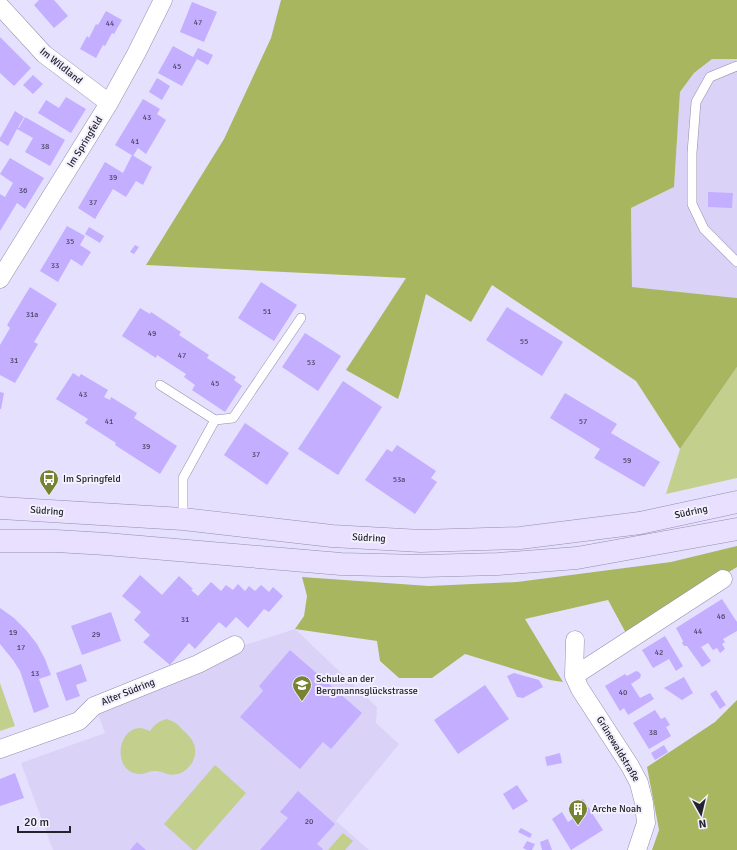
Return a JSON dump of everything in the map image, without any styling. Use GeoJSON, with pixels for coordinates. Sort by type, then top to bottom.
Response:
{"type":"FeatureCollection","features":[{"type":"Feature","properties":{"kind":"main road","name":"Südring"},"geometry":{"type":"LineString","coordinates":[[0,508],[183,520],[332,536],[421,541],[512,538],[640,523],[737,502]]}},
{"type":"Feature","properties":{"kind":"main road"},"geometry":{"type":"LineString","coordinates":[[0,541],[56,541],[341,564],[423,566],[498,564],[577,558],[737,529]]}},
{"type":"Feature","properties":{"kind":"street","name":"Im Springfeld"},"geometry":{"type":"LineString","coordinates":[[0,279],[109,103],[163,0]]}},
{"type":"Feature","properties":{"kind":"street","name":"Im Wildland"},"geometry":{"type":"LineString","coordinates":[[0,6],[44,54],[109,103]]}},
{"type":"Feature","properties":{"kind":"street"},"geometry":{"type":"LineString","coordinates":[[574,676],[722,579]]}},
{"type":"Feature","properties":{"kind":"street"},"geometry":{"type":"LineString","coordinates":[[574,676],[575,640]]}},
{"type":"Feature","properties":{"kind":"street","name":"Alter Südring"},"geometry":{"type":"LineString","coordinates":[[0,749],[79,720],[94,706],[198,664],[235,645]]}},
{"type":"Feature","properties":{"kind":"street","name":"Grünewaldstraße"},"geometry":{"type":"LineString","coordinates":[[574,676],[580,688],[630,766],[639,784],[644,803],[646,823],[637,850]]}},
{"type":"Feature","properties":{"kind":"lane"},"geometry":{"type":"LineString","coordinates":[[737,66],[710,77],[696,102],[692,153],[692,204],[704,229],[737,262]]}},
{"type":"Feature","properties":{"kind":"lane"},"geometry":{"type":"LineString","coordinates":[[160,385],[215,420],[233,418],[301,318]]}},
{"type":"Feature","properties":{"kind":"lane"},"geometry":{"type":"LineString","coordinates":[[183,520],[183,478],[215,420]]}},
{"type":"Feature","properties":{"kind":"shaded area"},"geometry":{"type":"Polygon","coordinates":[[[712,59],[737,59],[737,298],[632,287],[631,208],[674,187],[680,92],[694,73],[712,59]]]}},
{"type":"Feature","properties":{"kind":"shaded area"},"geometry":{"type":"Polygon","coordinates":[[[295,629],[377,707],[376,723],[399,744],[336,821],[369,850],[53,850],[21,763],[105,733],[97,711],[151,686],[238,654],[236,648],[295,629]]]}},
{"type":"Feature","properties":{"kind":"green space"},"geometry":{"type":"Polygon","coordinates":[[[281,0],[737,0],[737,59],[712,59],[694,73],[680,92],[674,187],[631,208],[632,287],[737,298],[737,367],[680,449],[636,381],[492,285],[471,322],[426,294],[398,399],[346,370],[406,278],[146,265],[224,139],[271,38],[281,0]]]}},
{"type":"Feature","properties":{"kind":"green space"},"geometry":{"type":"Polygon","coordinates":[[[737,367],[737,478],[666,494],[680,449],[737,367]]]}},
{"type":"Feature","properties":{"kind":"green space"},"geometry":{"type":"Polygon","coordinates":[[[737,546],[737,567],[627,635],[608,600],[525,619],[563,682],[550,680],[465,654],[432,678],[399,678],[380,661],[377,641],[295,629],[304,616],[307,596],[302,577],[429,586],[517,582],[671,562],[737,546]]]}},
{"type":"Feature","properties":{"kind":"green space"},"geometry":{"type":"Polygon","coordinates":[[[0,683],[15,726],[0,731],[0,683]]]}},
{"type":"Feature","properties":{"kind":"green space"},"geometry":{"type":"Polygon","coordinates":[[[737,700],[737,850],[652,850],[659,830],[647,767],[715,722],[737,700]]]}},
{"type":"Feature","properties":{"kind":"green space"},"geometry":{"type":"Polygon","coordinates":[[[167,719],[178,725],[188,734],[193,742],[195,754],[192,763],[181,773],[173,775],[157,771],[137,774],[127,769],[123,763],[121,755],[123,740],[133,729],[141,728],[150,731],[157,723],[167,719]]]}},
{"type":"Feature","properties":{"kind":"green space"},"geometry":{"type":"Polygon","coordinates":[[[215,765],[246,793],[196,850],[193,850],[164,824],[215,765]]]}},
{"type":"Feature","properties":{"kind":"green space"},"geometry":{"type":"Polygon","coordinates":[[[343,833],[353,841],[345,850],[328,850],[343,833]]]}},
{"type":"Feature","properties":{"kind":"building"},"geometry":{"type":"Polygon","coordinates":[[[39,0],[54,0],[68,16],[54,28],[34,5],[39,0]]]}},
{"type":"Feature","properties":{"kind":"building"},"geometry":{"type":"Polygon","coordinates":[[[192,2],[217,12],[204,42],[180,32],[192,2]]]}},
{"type":"Feature","properties":{"kind":"building"},"geometry":{"type":"Polygon","coordinates":[[[106,11],[122,20],[114,34],[112,33],[105,46],[103,45],[96,58],[80,49],[87,36],[89,38],[96,24],[98,25],[106,11]]]}},
{"type":"Feature","properties":{"kind":"building"},"geometry":{"type":"Polygon","coordinates":[[[0,37],[31,68],[14,86],[0,73],[0,37]]]}},
{"type":"Feature","properties":{"kind":"building"},"geometry":{"type":"Polygon","coordinates":[[[173,46],[193,57],[198,48],[213,55],[208,65],[197,59],[182,86],[158,73],[173,46]]]}},
{"type":"Feature","properties":{"kind":"building"},"geometry":{"type":"Polygon","coordinates":[[[33,75],[43,84],[33,94],[23,85],[33,75]]]}},
{"type":"Feature","properties":{"kind":"building"},"geometry":{"type":"Polygon","coordinates":[[[157,78],[170,86],[162,100],[149,92],[157,78]]]}},
{"type":"Feature","properties":{"kind":"building"},"geometry":{"type":"Polygon","coordinates":[[[66,97],[86,109],[71,133],[38,113],[46,100],[59,108],[66,97]]]}},
{"type":"Feature","properties":{"kind":"building"},"geometry":{"type":"Polygon","coordinates":[[[143,99],[160,109],[157,114],[166,120],[146,154],[138,148],[133,156],[115,145],[143,99]]]}},
{"type":"Feature","properties":{"kind":"building"},"geometry":{"type":"Polygon","coordinates":[[[15,111],[24,117],[18,128],[25,117],[65,140],[50,166],[25,152],[33,138],[17,129],[8,146],[0,141],[0,138],[15,111]]]}},
{"type":"Feature","properties":{"kind":"building"},"geometry":{"type":"Polygon","coordinates":[[[132,155],[152,167],[143,185],[136,181],[126,197],[113,189],[95,219],[78,208],[105,162],[123,173],[132,155]]]}},
{"type":"Feature","properties":{"kind":"building"},"geometry":{"type":"Polygon","coordinates":[[[10,158],[44,178],[25,209],[17,203],[0,231],[0,194],[5,197],[13,183],[0,174],[10,158]]]}},
{"type":"Feature","properties":{"kind":"building"},"geometry":{"type":"Polygon","coordinates":[[[708,192],[733,193],[732,208],[708,207],[708,192]]]}},
{"type":"Feature","properties":{"kind":"building"},"geometry":{"type":"Polygon","coordinates":[[[67,226],[85,236],[80,245],[91,252],[82,266],[71,259],[58,282],[40,271],[67,226]]]}},
{"type":"Feature","properties":{"kind":"building"},"geometry":{"type":"Polygon","coordinates":[[[89,227],[104,236],[100,243],[85,234],[89,227]]]}},
{"type":"Feature","properties":{"kind":"building"},"geometry":{"type":"Polygon","coordinates":[[[135,245],[139,247],[134,254],[130,252],[135,245]]]}},
{"type":"Feature","properties":{"kind":"building"},"geometry":{"type":"Polygon","coordinates":[[[261,282],[297,305],[274,341],[238,318],[261,282]]]}},
{"type":"Feature","properties":{"kind":"building"},"geometry":{"type":"Polygon","coordinates":[[[30,287],[57,304],[34,342],[38,344],[15,383],[0,375],[0,345],[10,328],[7,325],[30,287]]]}},
{"type":"Feature","properties":{"kind":"building"},"geometry":{"type":"Polygon","coordinates":[[[507,307],[563,342],[542,376],[486,340],[507,307]]]}},
{"type":"Feature","properties":{"kind":"building"},"geometry":{"type":"Polygon","coordinates":[[[140,308],[150,314],[151,312],[181,332],[179,335],[209,355],[207,358],[236,377],[234,380],[242,386],[225,412],[192,390],[195,385],[184,377],[186,374],[157,355],[156,358],[122,336],[140,308]]]}},
{"type":"Feature","properties":{"kind":"building"},"geometry":{"type":"Polygon","coordinates":[[[305,333],[341,356],[318,391],[282,367],[305,333]]]}},
{"type":"Feature","properties":{"kind":"building"},"geometry":{"type":"Polygon","coordinates":[[[73,373],[79,377],[81,374],[108,390],[104,397],[110,400],[111,397],[137,413],[134,418],[177,446],[160,474],[115,445],[116,443],[85,423],[88,419],[56,399],[73,373]]]}},
{"type":"Feature","properties":{"kind":"building"},"geometry":{"type":"Polygon","coordinates":[[[343,381],[382,407],[338,475],[298,449],[343,381]]]}},
{"type":"Feature","properties":{"kind":"building"},"geometry":{"type":"Polygon","coordinates":[[[0,392],[4,393],[1,409],[0,409],[0,392]]]}},
{"type":"Feature","properties":{"kind":"building"},"geometry":{"type":"Polygon","coordinates":[[[565,393],[617,424],[611,433],[660,462],[644,487],[594,458],[600,449],[550,418],[565,393]]]}},
{"type":"Feature","properties":{"kind":"building"},"geometry":{"type":"Polygon","coordinates":[[[245,423],[289,453],[267,485],[224,455],[245,423]]]}},
{"type":"Feature","properties":{"kind":"building"},"geometry":{"type":"Polygon","coordinates":[[[397,445],[436,471],[431,478],[437,482],[415,514],[365,480],[387,449],[392,452],[397,445]]]}},
{"type":"Feature","properties":{"kind":"building"},"geometry":{"type":"Polygon","coordinates":[[[140,575],[162,595],[179,576],[198,596],[211,582],[221,591],[226,585],[233,590],[238,584],[245,591],[249,586],[255,591],[261,585],[269,592],[273,587],[283,596],[269,612],[264,609],[248,628],[236,617],[226,628],[219,622],[195,649],[189,643],[170,665],[143,642],[150,635],[134,620],[141,612],[122,596],[140,575]]]}},
{"type":"Feature","properties":{"kind":"building"},"geometry":{"type":"Polygon","coordinates":[[[722,599],[737,622],[737,631],[723,639],[725,642],[722,644],[725,649],[720,653],[717,648],[713,650],[708,643],[701,647],[711,661],[702,667],[687,646],[684,646],[682,643],[683,641],[676,628],[722,599]]]}},
{"type":"Feature","properties":{"kind":"building"},"geometry":{"type":"Polygon","coordinates":[[[0,608],[14,618],[26,630],[37,644],[45,659],[51,675],[39,679],[49,707],[34,713],[20,671],[0,644],[0,608]]]}},
{"type":"Feature","properties":{"kind":"building"},"geometry":{"type":"Polygon","coordinates":[[[111,612],[121,641],[82,655],[71,626],[111,612]]]}},
{"type":"Feature","properties":{"kind":"building"},"geometry":{"type":"Polygon","coordinates":[[[665,636],[683,666],[676,671],[669,659],[653,668],[642,650],[665,636]]]}},
{"type":"Feature","properties":{"kind":"building","name":"Schule an der Bergmannsglückstrasse"},"geometry":{"type":"Polygon","coordinates":[[[290,650],[362,713],[331,749],[323,742],[300,769],[240,717],[263,691],[259,686],[290,650]]]}},
{"type":"Feature","properties":{"kind":"building"},"geometry":{"type":"Polygon","coordinates":[[[81,664],[87,681],[76,685],[80,696],[66,701],[56,673],[81,664]]]}},
{"type":"Feature","properties":{"kind":"building"},"geometry":{"type":"Polygon","coordinates":[[[636,671],[641,675],[640,678],[631,684],[640,698],[650,693],[654,699],[628,715],[624,708],[620,711],[605,686],[625,674],[627,676],[636,671]]]}},
{"type":"Feature","properties":{"kind":"building"},"geometry":{"type":"Polygon","coordinates":[[[514,673],[539,680],[543,687],[523,698],[517,697],[507,676],[514,673]]]}},
{"type":"Feature","properties":{"kind":"building"},"geometry":{"type":"Polygon","coordinates":[[[684,677],[693,693],[682,700],[664,688],[684,677]]]}},
{"type":"Feature","properties":{"kind":"building"},"geometry":{"type":"Polygon","coordinates":[[[485,685],[509,719],[458,754],[434,720],[485,685]]]}},
{"type":"Feature","properties":{"kind":"building"},"geometry":{"type":"Polygon","coordinates":[[[716,690],[726,705],[720,709],[710,694],[716,690]]]}},
{"type":"Feature","properties":{"kind":"building"},"geometry":{"type":"Polygon","coordinates":[[[655,710],[661,719],[665,717],[670,725],[666,727],[671,736],[649,749],[633,723],[655,710]]]}},
{"type":"Feature","properties":{"kind":"building"},"geometry":{"type":"Polygon","coordinates":[[[664,745],[668,752],[655,760],[651,753],[664,745]]]}},
{"type":"Feature","properties":{"kind":"building"},"geometry":{"type":"Polygon","coordinates":[[[560,753],[562,763],[547,766],[545,757],[560,753]]]}},
{"type":"Feature","properties":{"kind":"building"},"geometry":{"type":"Polygon","coordinates":[[[15,773],[24,798],[0,806],[0,779],[15,773]]]}},
{"type":"Feature","properties":{"kind":"building"},"geometry":{"type":"Polygon","coordinates":[[[517,785],[528,801],[513,810],[503,794],[517,785]]]}},
{"type":"Feature","properties":{"kind":"building"},"geometry":{"type":"Polygon","coordinates":[[[298,791],[335,824],[317,844],[323,849],[260,850],[288,818],[280,812],[298,791]]]}},
{"type":"Feature","properties":{"kind":"building","name":"Arche Noah"},"geometry":{"type":"Polygon","coordinates":[[[583,799],[603,830],[571,850],[552,819],[562,812],[568,822],[579,815],[573,805],[583,799]]]}},
{"type":"Feature","properties":{"kind":"building"},"geometry":{"type":"Polygon","coordinates":[[[521,828],[532,834],[530,838],[518,832],[521,828]]]}},
{"type":"Feature","properties":{"kind":"building"},"geometry":{"type":"Polygon","coordinates":[[[548,839],[552,850],[542,850],[540,842],[548,839]]]}},
{"type":"Feature","properties":{"kind":"building"},"geometry":{"type":"Polygon","coordinates":[[[527,841],[535,844],[532,850],[523,848],[527,841]]]}},
{"type":"Feature","properties":{"kind":"building"},"geometry":{"type":"Polygon","coordinates":[[[137,842],[146,850],[130,850],[137,842]]]}},
{"type":"Feature","properties":{"kind":"place","name":"Im Springfeld"},"geometry":{"type":"Point","coordinates":[49,496]}},
{"type":"Feature","properties":{"kind":"place","name":"Schule an der Bergmannsglückstrasse"},"geometry":{"type":"Point","coordinates":[302,702]}},
{"type":"Feature","properties":{"kind":"place","name":"Arche Noah"},"geometry":{"type":"Point","coordinates":[578,826]}}]}
